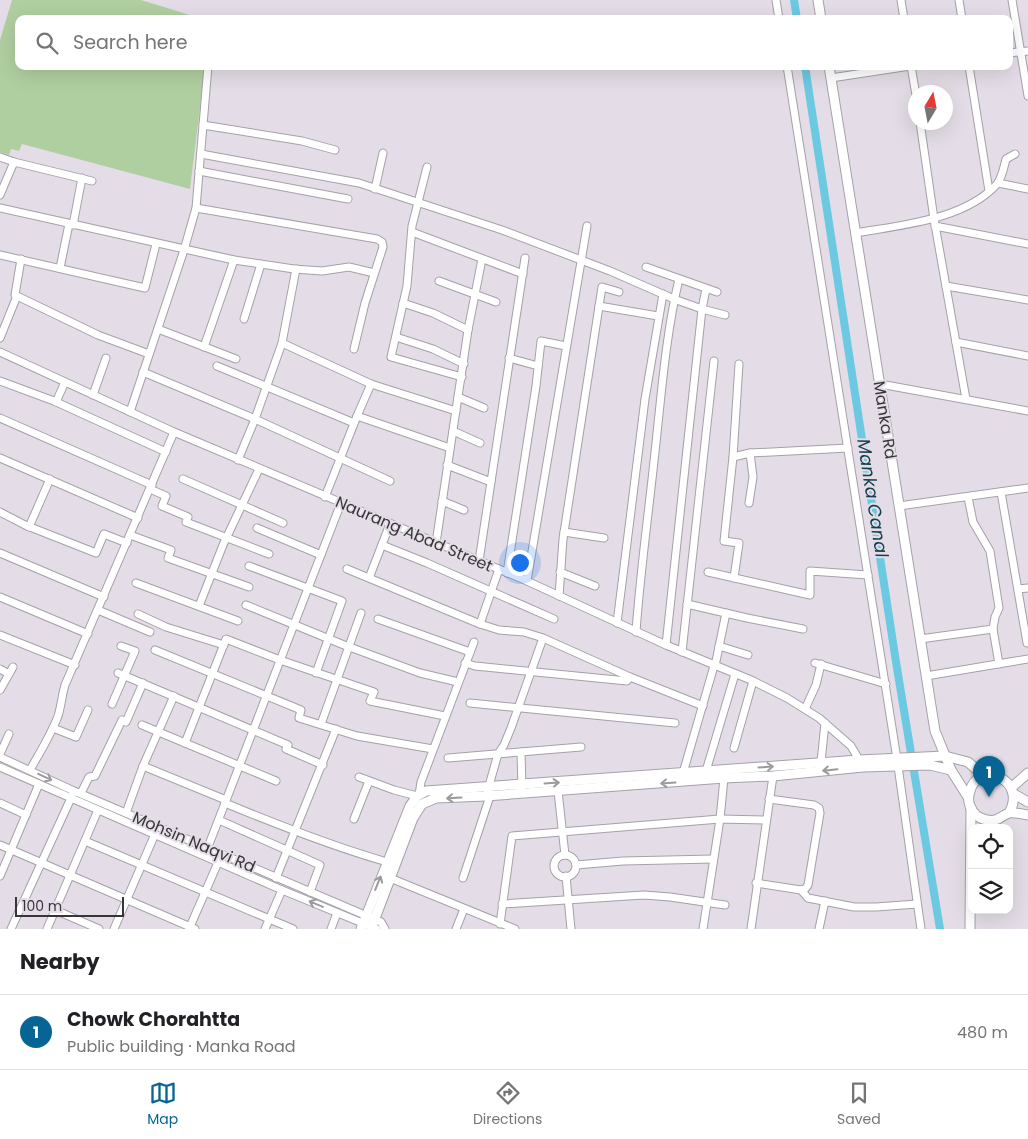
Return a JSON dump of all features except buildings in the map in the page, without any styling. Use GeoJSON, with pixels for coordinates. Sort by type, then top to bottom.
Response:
{"type":"FeatureCollection","features":[{"type":"Feature","properties":{"kind":"main road"},"geometry":{"type":"LineString","coordinates":[[818,0],[820,15]]}},
{"type":"Feature","properties":{"kind":"main road","name":"Manka Rd"},"geometry":{"type":"LineString","coordinates":[[830,70],[934,731],[951,770],[968,797]]}},
{"type":"Feature","properties":{"kind":"main road"},"geometry":{"type":"LineString","coordinates":[[369,925],[414,818],[422,804],[436,798],[706,771],[821,762],[902,763],[930,761],[945,756],[968,762],[984,776]]}},
{"type":"Feature","properties":{"kind":"main road"},"geometry":{"type":"LineString","coordinates":[[930,761],[951,770]]}},
{"type":"Feature","properties":{"kind":"main road"},"geometry":{"type":"LineString","coordinates":[[522,789],[558,791],[773,776],[861,763]]}},
{"type":"Feature","properties":{"kind":"main road"},"geometry":{"type":"LineString","coordinates":[[971,808],[975,814],[998,824],[1012,808],[1013,791],[1028,773]]}},
{"type":"Feature","properties":{"kind":"main road"},"geometry":{"type":"LineString","coordinates":[[971,869],[971,808],[968,797],[976,781],[984,776],[1003,778],[1013,791],[1028,802]]}},
{"type":"Feature","properties":{"kind":"main road"},"geometry":{"type":"LineString","coordinates":[[369,925],[387,862],[410,806],[418,796],[432,790],[488,793]]}},
{"type":"Feature","properties":{"kind":"main road"},"geometry":{"type":"LineString","coordinates":[[1008,813],[1028,814]]}},
{"type":"Feature","properties":{"kind":"main road"},"geometry":{"type":"LineString","coordinates":[[970,929],[971,914]]}},
{"type":"Feature","properties":{"kind":"street"},"geometry":{"type":"LineString","coordinates":[[776,0],[778,15]]}},
{"type":"Feature","properties":{"kind":"street"},"geometry":{"type":"LineString","coordinates":[[901,0],[903,15]]}},
{"type":"Feature","properties":{"kind":"street"},"geometry":{"type":"LineString","coordinates":[[959,0],[961,15]]}},
{"type":"Feature","properties":{"kind":"street"},"geometry":{"type":"LineString","coordinates":[[1012,0],[1028,96]]}},
{"type":"Feature","properties":{"kind":"street"},"geometry":{"type":"LineString","coordinates":[[1013,53],[1028,51]]}},
{"type":"Feature","properties":{"kind":"street"},"geometry":{"type":"LineString","coordinates":[[130,412],[184,250],[196,208],[208,70]]}},
{"type":"Feature","properties":{"kind":"street"},"geometry":{"type":"LineString","coordinates":[[788,70],[868,575],[886,684],[902,763],[921,929]]}},
{"type":"Feature","properties":{"kind":"street"},"geometry":{"type":"LineString","coordinates":[[831,78],[884,70]]}},
{"type":"Feature","properties":{"kind":"street"},"geometry":{"type":"LineString","coordinates":[[912,70],[914,85]]}},
{"type":"Feature","properties":{"kind":"street"},"geometry":{"type":"LineString","coordinates":[[970,70],[989,191]]}},
{"type":"Feature","properties":{"kind":"street"},"geometry":{"type":"LineString","coordinates":[[203,125],[302,141],[335,150]]}},
{"type":"Feature","properties":{"kind":"street"},"geometry":{"type":"LineString","coordinates":[[921,130],[935,223],[966,399]]}},
{"type":"Feature","properties":{"kind":"street"},"geometry":{"type":"LineString","coordinates":[[375,189],[383,153]]}},
{"type":"Feature","properties":{"kind":"street"},"geometry":{"type":"LineString","coordinates":[[200,154],[359,183],[502,230],[610,271],[674,299],[725,315]]}},
{"type":"Feature","properties":{"kind":"street"},"geometry":{"type":"LineString","coordinates":[[856,233],[935,223],[976,202],[989,191],[998,183],[1006,159],[1015,154]]}},
{"type":"Feature","properties":{"kind":"street"},"geometry":{"type":"LineString","coordinates":[[0,157],[92,181]]}},
{"type":"Feature","properties":{"kind":"street"},"geometry":{"type":"LineString","coordinates":[[0,196],[14,162]]}},
{"type":"Feature","properties":{"kind":"street"},"geometry":{"type":"LineString","coordinates":[[427,167],[417,203],[412,232],[408,286],[391,356],[462,377]]}},
{"type":"Feature","properties":{"kind":"street"},"geometry":{"type":"LineString","coordinates":[[199,171],[348,199]]}},
{"type":"Feature","properties":{"kind":"street"},"geometry":{"type":"LineString","coordinates":[[60,268],[82,178]]}},
{"type":"Feature","properties":{"kind":"street"},"geometry":{"type":"LineString","coordinates":[[998,183],[1028,190]]}},
{"type":"Feature","properties":{"kind":"street"},"geometry":{"type":"LineString","coordinates":[[0,208],[234,260],[322,271],[348,267],[374,273]]}},
{"type":"Feature","properties":{"kind":"street"},"geometry":{"type":"LineString","coordinates":[[196,208],[377,239],[382,242],[383,247],[365,303],[354,348]]}},
{"type":"Feature","properties":{"kind":"street"},"geometry":{"type":"LineString","coordinates":[[935,223],[1028,244]]}},
{"type":"Feature","properties":{"kind":"street"},"geometry":{"type":"LineString","coordinates":[[527,581],[586,226]]}},
{"type":"Feature","properties":{"kind":"street"},"geometry":{"type":"LineString","coordinates":[[412,232],[523,274]]}},
{"type":"Feature","properties":{"kind":"street"},"geometry":{"type":"LineString","coordinates":[[0,255],[145,288],[156,244]]}},
{"type":"Feature","properties":{"kind":"street"},"geometry":{"type":"LineString","coordinates":[[479,561],[525,258]]}},
{"type":"Feature","properties":{"kind":"street"},"geometry":{"type":"LineString","coordinates":[[0,338],[17,296],[15,295],[21,259]]}},
{"type":"Feature","properties":{"kind":"street"},"geometry":{"type":"LineString","coordinates":[[436,543],[468,330],[482,259]]}},
{"type":"Feature","properties":{"kind":"street"},"geometry":{"type":"LineString","coordinates":[[204,346],[234,260]]}},
{"type":"Feature","properties":{"kind":"street"},"geometry":{"type":"LineString","coordinates":[[244,319],[261,264]]}},
{"type":"Feature","properties":{"kind":"street"},"geometry":{"type":"LineString","coordinates":[[646,267],[717,292]]}},
{"type":"Feature","properties":{"kind":"street"},"geometry":{"type":"LineString","coordinates":[[238,460],[255,420],[282,343],[296,269]]}},
{"type":"Feature","properties":{"kind":"street"},"geometry":{"type":"LineString","coordinates":[[636,632],[641,568],[669,329],[679,279]]}},
{"type":"Feature","properties":{"kind":"street"},"geometry":{"type":"LineString","coordinates":[[439,281],[496,302]]}},
{"type":"Feature","properties":{"kind":"street"},"geometry":{"type":"LineString","coordinates":[[946,286],[1028,300]]}},
{"type":"Feature","properties":{"kind":"street"},"geometry":{"type":"LineString","coordinates":[[559,596],[564,532],[602,288],[619,292]]}},
{"type":"Feature","properties":{"kind":"street"},"geometry":{"type":"LineString","coordinates":[[666,645],[702,309],[706,289]]}},
{"type":"Feature","properties":{"kind":"street"},"geometry":{"type":"LineString","coordinates":[[617,623],[644,408],[663,294]]}},
{"type":"Feature","properties":{"kind":"street"},"geometry":{"type":"LineString","coordinates":[[17,296],[98,335],[149,354]]}},
{"type":"Feature","properties":{"kind":"street"},"geometry":{"type":"LineString","coordinates":[[403,303],[433,313],[468,330]]}},
{"type":"Feature","properties":{"kind":"street"},"geometry":{"type":"LineString","coordinates":[[599,306],[658,316]]}},
{"type":"Feature","properties":{"kind":"street"},"geometry":{"type":"LineString","coordinates":[[158,329],[236,359]]}},
{"type":"Feature","properties":{"kind":"street"},"geometry":{"type":"LineString","coordinates":[[396,337],[433,349],[464,364]]}},
{"type":"Feature","properties":{"kind":"street"},"geometry":{"type":"LineString","coordinates":[[507,573],[541,341],[566,346]]}},
{"type":"Feature","properties":{"kind":"street"},"geometry":{"type":"LineString","coordinates":[[956,342],[1028,356]]}},
{"type":"Feature","properties":{"kind":"street"},"geometry":{"type":"LineString","coordinates":[[282,343],[371,384],[456,411]]}},
{"type":"Feature","properties":{"kind":"street","name":"Naurang Abad Street"},"geometry":{"type":"LineString","coordinates":[[0,352],[238,460],[527,581],[636,632],[753,681],[825,723],[851,746],[861,763]]}},
{"type":"Feature","properties":{"kind":"street"},"geometry":{"type":"LineString","coordinates":[[93,395],[106,358]]}},
{"type":"Feature","properties":{"kind":"street"},"geometry":{"type":"LineString","coordinates":[[509,358],[538,366]]}},
{"type":"Feature","properties":{"kind":"street"},"geometry":{"type":"LineString","coordinates":[[682,652],[714,361]]}},
{"type":"Feature","properties":{"kind":"street"},"geometry":{"type":"LineString","coordinates":[[734,578],[739,543],[724,541],[733,457],[739,364]]}},
{"type":"Feature","properties":{"kind":"street"},"geometry":{"type":"LineString","coordinates":[[217,366],[354,423]]}},
{"type":"Feature","properties":{"kind":"street"},"geometry":{"type":"LineString","coordinates":[[143,372],[390,481]]}},
{"type":"Feature","properties":{"kind":"street"},"geometry":{"type":"LineString","coordinates":[[0,381],[56,402],[166,452]]}},
{"type":"Feature","properties":{"kind":"street"},"geometry":{"type":"LineString","coordinates":[[56,402],[65,382]]}},
{"type":"Feature","properties":{"kind":"street"},"geometry":{"type":"LineString","coordinates":[[325,497],[371,384]]}},
{"type":"Feature","properties":{"kind":"street"},"geometry":{"type":"LineString","coordinates":[[880,384],[1028,412]]}},
{"type":"Feature","properties":{"kind":"street"},"geometry":{"type":"LineString","coordinates":[[458,397],[484,408]]}},
{"type":"Feature","properties":{"kind":"street"},"geometry":{"type":"LineString","coordinates":[[357,416],[450,448]]}},
{"type":"Feature","properties":{"kind":"street"},"geometry":{"type":"LineString","coordinates":[[0,418],[151,487],[166,496],[162,506],[188,518],[186,522],[269,554]]}},
{"type":"Feature","properties":{"kind":"street"},"geometry":{"type":"LineString","coordinates":[[453,431],[480,443]]}},
{"type":"Feature","properties":{"kind":"street"},"geometry":{"type":"LineString","coordinates":[[30,770],[59,714],[65,685],[174,432]]}},
{"type":"Feature","properties":{"kind":"street"},"geometry":{"type":"LineString","coordinates":[[733,457],[750,453],[848,448]]}},
{"type":"Feature","properties":{"kind":"street"},"geometry":{"type":"LineString","coordinates":[[749,503],[753,477],[750,453]]}},
{"type":"Feature","properties":{"kind":"street"},"geometry":{"type":"LineString","coordinates":[[0,458],[138,518]]}},
{"type":"Feature","properties":{"kind":"street"},"geometry":{"type":"LineString","coordinates":[[447,465],[491,482]]}},
{"type":"Feature","properties":{"kind":"street"},"geometry":{"type":"LineString","coordinates":[[199,606],[226,538],[259,469]]}},
{"type":"Feature","properties":{"kind":"street"},"geometry":{"type":"LineString","coordinates":[[183,479],[284,523]]}},
{"type":"Feature","properties":{"kind":"street"},"geometry":{"type":"LineString","coordinates":[[29,527],[50,480]]}},
{"type":"Feature","properties":{"kind":"street"},"geometry":{"type":"LineString","coordinates":[[899,506],[1028,488]]}},
{"type":"Feature","properties":{"kind":"street"},"geometry":{"type":"LineString","coordinates":[[1001,492],[1027,643]]}},
{"type":"Feature","properties":{"kind":"street"},"geometry":{"type":"LineString","coordinates":[[968,496],[973,522],[990,551],[999,608],[993,629],[999,664]]}},
{"type":"Feature","properties":{"kind":"street"},"geometry":{"type":"LineString","coordinates":[[442,501],[464,510]]}},
{"type":"Feature","properties":{"kind":"street"},"geometry":{"type":"LineString","coordinates":[[208,847],[341,503]]}},
{"type":"Feature","properties":{"kind":"street"},"geometry":{"type":"LineString","coordinates":[[0,512],[29,527],[96,553],[104,534],[127,543]]}},
{"type":"Feature","properties":{"kind":"street"},"geometry":{"type":"LineString","coordinates":[[369,578],[390,524]]}},
{"type":"Feature","properties":{"kind":"street"},"geometry":{"type":"LineString","coordinates":[[257,528],[321,554]]}},
{"type":"Feature","properties":{"kind":"street"},"geometry":{"type":"LineString","coordinates":[[564,532],[604,538]]}},
{"type":"Feature","properties":{"kind":"street"},"geometry":{"type":"LineString","coordinates":[[130,535],[171,550],[168,558],[249,587]]}},
{"type":"Feature","properties":{"kind":"street"},"geometry":{"type":"LineString","coordinates":[[382,545],[554,620]]}},
{"type":"Feature","properties":{"kind":"street"},"geometry":{"type":"LineString","coordinates":[[0,553],[104,597]]}},
{"type":"Feature","properties":{"kind":"street"},"geometry":{"type":"LineString","coordinates":[[249,566],[342,601],[316,673]]}},
{"type":"Feature","properties":{"kind":"street"},"geometry":{"type":"LineString","coordinates":[[347,569],[480,624],[499,630],[524,632],[543,638],[630,677],[703,706]]}},
{"type":"Feature","properties":{"kind":"street"},"geometry":{"type":"LineString","coordinates":[[480,624],[499,570]]}},
{"type":"Feature","properties":{"kind":"street"},"geometry":{"type":"LineString","coordinates":[[560,572],[595,586]]}},
{"type":"Feature","properties":{"kind":"street"},"geometry":{"type":"LineString","coordinates":[[708,572],[810,595],[810,572],[868,575]]}},
{"type":"Feature","properties":{"kind":"street"},"geometry":{"type":"LineString","coordinates":[[136,583],[238,621]]}},
{"type":"Feature","properties":{"kind":"street"},"geometry":{"type":"LineString","coordinates":[[1018,590],[1028,588]]}},
{"type":"Feature","properties":{"kind":"street"},"geometry":{"type":"LineString","coordinates":[[0,597],[88,634]]}},
{"type":"Feature","properties":{"kind":"street"},"geometry":{"type":"LineString","coordinates":[[687,604],[803,629]]}},
{"type":"Feature","properties":{"kind":"street"},"geometry":{"type":"LineString","coordinates":[[246,605],[420,673],[458,682]]}},
{"type":"Feature","properties":{"kind":"street"},"geometry":{"type":"LineString","coordinates":[[98,610],[150,632]]}},
{"type":"Feature","properties":{"kind":"street"},"geometry":{"type":"LineString","coordinates":[[321,724],[361,613]]}},
{"type":"Feature","properties":{"kind":"street"},"geometry":{"type":"LineString","coordinates":[[683,773],[715,666],[726,613]]}},
{"type":"Feature","properties":{"kind":"street"},"geometry":{"type":"LineString","coordinates":[[138,614],[166,627],[224,644]]}},
{"type":"Feature","properties":{"kind":"street"},"geometry":{"type":"LineString","coordinates":[[378,619],[470,652]]}},
{"type":"Feature","properties":{"kind":"street"},"geometry":{"type":"LineString","coordinates":[[920,639],[993,629]]}},
{"type":"Feature","properties":{"kind":"street"},"geometry":{"type":"LineString","coordinates":[[0,635],[75,665]]}},
{"type":"Feature","properties":{"kind":"street"},"geometry":{"type":"LineString","coordinates":[[463,878],[498,754],[504,745],[543,638]]}},
{"type":"Feature","properties":{"kind":"street"},"geometry":{"type":"LineString","coordinates":[[185,743],[226,639],[316,673],[374,692],[370,701],[445,716]]}},
{"type":"Feature","properties":{"kind":"street"},"geometry":{"type":"LineString","coordinates":[[359,777],[394,790],[418,796],[421,782],[445,716],[474,642]]}},
{"type":"Feature","properties":{"kind":"street"},"geometry":{"type":"LineString","coordinates":[[112,704],[121,674],[135,650],[122,646]]}},
{"type":"Feature","properties":{"kind":"street"},"geometry":{"type":"LineString","coordinates":[[719,646],[748,655]]}},
{"type":"Feature","properties":{"kind":"street"},"geometry":{"type":"LineString","coordinates":[[155,650],[301,710],[299,718],[357,736],[433,749]]}},
{"type":"Feature","properties":{"kind":"street"},"geometry":{"type":"LineString","coordinates":[[926,676],[1028,659]]}},
{"type":"Feature","properties":{"kind":"street"},"geometry":{"type":"LineString","coordinates":[[465,663],[475,666],[626,681],[630,677]]}},
{"type":"Feature","properties":{"kind":"street"},"geometry":{"type":"LineString","coordinates":[[805,710],[816,686],[818,663],[886,684]]}},
{"type":"Feature","properties":{"kind":"street"},"geometry":{"type":"LineString","coordinates":[[0,690],[13,667]]}},
{"type":"Feature","properties":{"kind":"street"},"geometry":{"type":"LineString","coordinates":[[0,669],[9,674]]}},
{"type":"Feature","properties":{"kind":"street"},"geometry":{"type":"LineString","coordinates":[[121,674],[288,745],[286,749],[323,765]]}},
{"type":"Feature","properties":{"kind":"street"},"geometry":{"type":"LineString","coordinates":[[706,771],[735,674]]}},
{"type":"Feature","properties":{"kind":"street"},"geometry":{"type":"LineString","coordinates":[[734,748],[753,681]]}},
{"type":"Feature","properties":{"kind":"street"},"geometry":{"type":"LineString","coordinates":[[11,929],[71,798],[89,777],[95,776],[122,720],[126,722],[143,683]]}},
{"type":"Feature","properties":{"kind":"street"},"geometry":{"type":"LineString","coordinates":[[126,812],[143,766],[174,696]]}},
{"type":"Feature","properties":{"kind":"street"},"geometry":{"type":"LineString","coordinates":[[470,703],[675,723]]}},
{"type":"Feature","properties":{"kind":"street"},"geometry":{"type":"LineString","coordinates":[[53,728],[76,737],[88,710]]}},
{"type":"Feature","properties":{"kind":"street"},"geometry":{"type":"LineString","coordinates":[[821,762],[825,723]]}},
{"type":"Feature","properties":{"kind":"street"},"geometry":{"type":"LineString","coordinates":[[142,724],[276,781]]}},
{"type":"Feature","properties":{"kind":"street"},"geometry":{"type":"LineString","coordinates":[[276,878],[336,729]]}},
{"type":"Feature","properties":{"kind":"street"},"geometry":{"type":"LineString","coordinates":[[0,756],[9,734]]}},
{"type":"Feature","properties":{"kind":"street"},"geometry":{"type":"LineString","coordinates":[[448,758],[581,746]]}},
{"type":"Feature","properties":{"kind":"street"},"geometry":{"type":"LineString","coordinates":[[521,752],[522,789]]}},
{"type":"Feature","properties":{"kind":"street","name":"Mohsin Naqvi Rd"},"geometry":{"type":"LineString","coordinates":[[0,756],[78,792],[310,892],[369,925]]}},
{"type":"Feature","properties":{"kind":"street"},"geometry":{"type":"LineString","coordinates":[[143,766],[295,832],[348,851],[387,862]]}},
{"type":"Feature","properties":{"kind":"street","name":"Mohsin Naqvi Rd"},"geometry":{"type":"LineString","coordinates":[[0,767],[338,914],[369,925],[381,922],[384,929]]}},
{"type":"Feature","properties":{"kind":"street"},"geometry":{"type":"LineString","coordinates":[[751,929],[756,883],[773,776]]}},
{"type":"Feature","properties":{"kind":"street"},"geometry":{"type":"LineString","coordinates":[[703,929],[720,819],[724,778]]}},
{"type":"Feature","properties":{"kind":"street"},"geometry":{"type":"LineString","coordinates":[[354,819],[369,781]]}},
{"type":"Feature","properties":{"kind":"street"},"geometry":{"type":"LineString","coordinates":[[0,876],[39,784]]}},
{"type":"Feature","properties":{"kind":"street"},"geometry":{"type":"LineString","coordinates":[[558,791],[565,855]]}},
{"type":"Feature","properties":{"kind":"street"},"geometry":{"type":"LineString","coordinates":[[756,883],[805,889],[808,885],[820,813],[819,808],[814,805],[769,799]]}},
{"type":"Feature","properties":{"kind":"street"},"geometry":{"type":"LineString","coordinates":[[0,803],[26,815]]}},
{"type":"Feature","properties":{"kind":"street"},"geometry":{"type":"LineString","coordinates":[[47,929],[98,810]]}},
{"type":"Feature","properties":{"kind":"street"},"geometry":{"type":"LineString","coordinates":[[500,924],[512,836],[720,819],[766,820]]}},
{"type":"Feature","properties":{"kind":"street"},"geometry":{"type":"LineString","coordinates":[[219,820],[320,865],[310,892]]}},
{"type":"Feature","properties":{"kind":"street"},"geometry":{"type":"LineString","coordinates":[[114,929],[155,834]]}},
{"type":"Feature","properties":{"kind":"street"},"geometry":{"type":"LineString","coordinates":[[85,840],[293,929]]}},
{"type":"Feature","properties":{"kind":"street"},"geometry":{"type":"LineString","coordinates":[[0,845],[191,928],[222,854]]}},
{"type":"Feature","properties":{"kind":"street"},"geometry":{"type":"LineString","coordinates":[[565,855],[574,859],[576,865],[572,874],[566,876],[557,873],[555,866],[558,857],[565,855]]}},
{"type":"Feature","properties":{"kind":"street"},"geometry":{"type":"LineString","coordinates":[[576,865],[623,861],[713,859]]}},
{"type":"Feature","properties":{"kind":"street"},"geometry":{"type":"LineString","coordinates":[[566,876],[571,929]]}},
{"type":"Feature","properties":{"kind":"street"},"geometry":{"type":"LineString","coordinates":[[390,878],[515,929]]}},
{"type":"Feature","properties":{"kind":"street"},"geometry":{"type":"LineString","coordinates":[[265,929],[282,890]]}},
{"type":"Feature","properties":{"kind":"street"},"geometry":{"type":"LineString","coordinates":[[801,890],[808,898],[854,906],[876,907],[917,904]]}},
{"type":"Feature","properties":{"kind":"street"},"geometry":{"type":"LineString","coordinates":[[502,904],[644,895],[706,901],[725,905]]}},
{"type":"Feature","properties":{"kind":"street"},"geometry":{"type":"LineString","coordinates":[[819,929],[825,901]]}},
{"type":"Feature","properties":{"kind":"street"},"geometry":{"type":"LineString","coordinates":[[456,929],[464,909]]}},
{"type":"Feature","properties":{"kind":"street"},"geometry":{"type":"LineString","coordinates":[[55,910],[99,929]]}},
{"type":"Feature","properties":{"kind":"street"},"geometry":{"type":"LineString","coordinates":[[331,929],[338,914]]}},
{"type":"Feature","properties":{"kind":"green space"},"geometry":{"type":"Polygon","coordinates":[[[12,0],[141,0],[190,15],[15,15],[15,70],[205,70],[190,189],[22,144],[19,151],[11,149],[9,155],[0,152],[0,40],[12,0]]]}},
{"type":"Feature","properties":{"kind":"waterway","name":"Manka Canal"},"geometry":{"type":"LineString","coordinates":[[794,0],[796,15]]}},
{"type":"Feature","properties":{"kind":"waterway","name":"Manka Canal"},"geometry":{"type":"LineString","coordinates":[[806,70],[896,662],[940,929]]}},
{"type":"Feature","properties":{"kind":"place","name":"Chowk Chorahtta"},"geometry":{"type":"Point","coordinates":[989,797]}}]}
